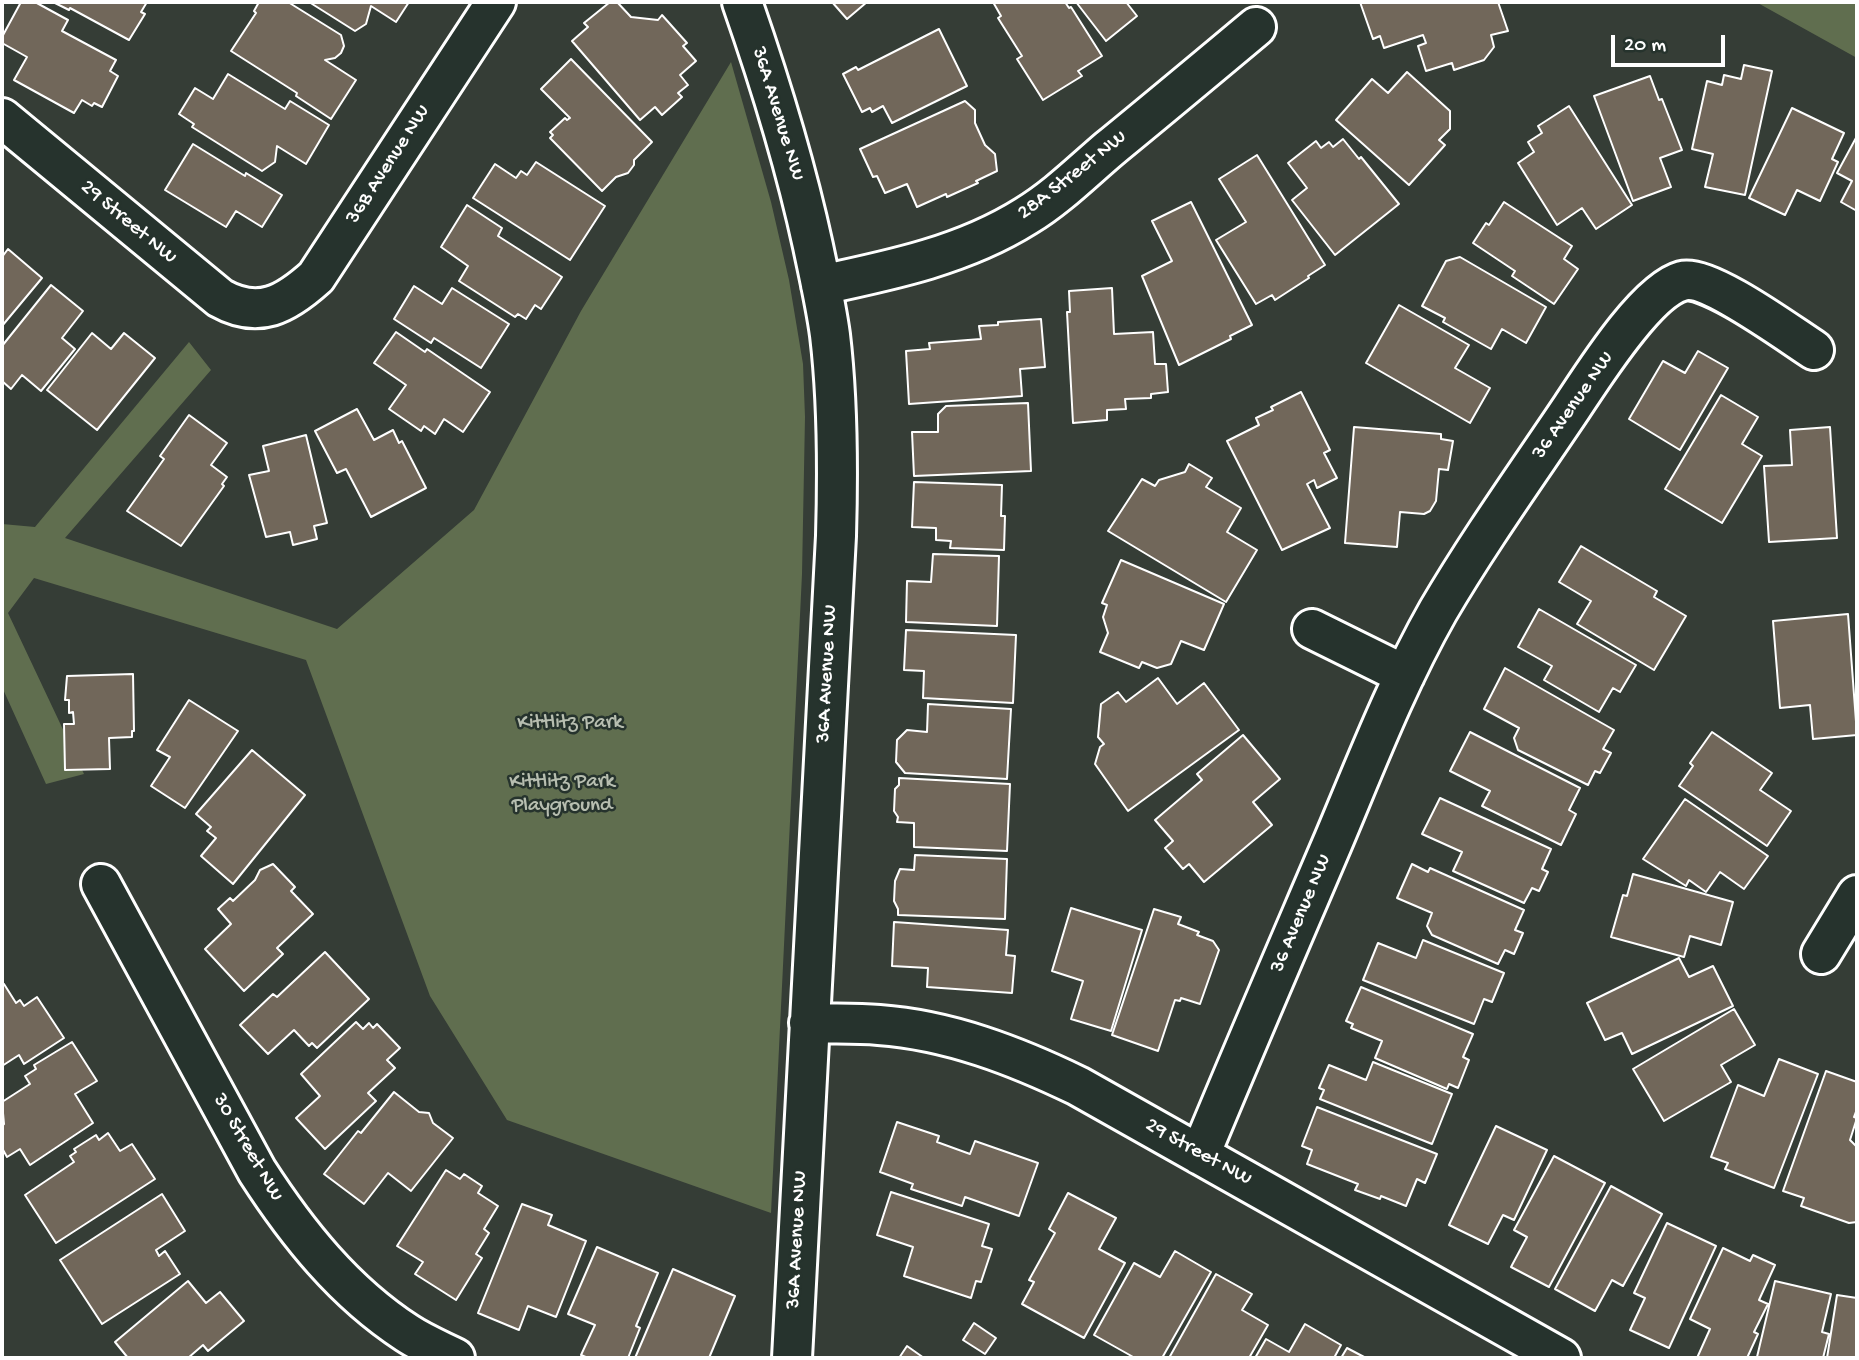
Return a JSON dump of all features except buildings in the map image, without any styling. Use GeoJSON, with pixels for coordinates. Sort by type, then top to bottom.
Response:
{"type":"FeatureCollection","features":[{"type":"Feature","properties":{"kind":"street","name":"36B Avenue NW"},"geometry":{"type":"LineString","coordinates":[[264,308],[298,293],[316,277],[496,2]]}},
{"type":"Feature","properties":{"kind":"street","name":"36A Avenue NW"},"geometry":{"type":"LineString","coordinates":[[742,2],[790,155],[821,285],[834,379],[838,463],[836,550],[808,1023],[792,1358]]}},
{"type":"Feature","properties":{"kind":"street","name":"28A Street NW"},"geometry":{"type":"LineString","coordinates":[[821,285],[888,271],[937,257],[1027,216],[1256,27]]}},
{"type":"Feature","properties":{"kind":"street","name":"29 Street NW"},"geometry":{"type":"LineString","coordinates":[[2,118],[219,298],[244,309],[264,308]]}},
{"type":"Feature","properties":{"kind":"street","name":"36 Avenue NW"},"geometry":{"type":"LineString","coordinates":[[1200,1155],[1405,675],[1438,612],[1580,395],[1650,302],[1670,285],[1686,280],[1702,282],[1726,293],[1814,350]]}},
{"type":"Feature","properties":{"kind":"street"},"geometry":{"type":"LineString","coordinates":[[1312,629],[1405,675]]}},
{"type":"Feature","properties":{"kind":"street","name":"30 Street NW"},"geometry":{"type":"LineString","coordinates":[[101,884],[257,1171],[286,1215],[327,1265],[365,1300],[407,1334],[455,1358]]}},
{"type":"Feature","properties":{"kind":"street"},"geometry":{"type":"LineString","coordinates":[[1821,954],[1856,899]]}},
{"type":"Feature","properties":{"kind":"street","name":"29 Street NW"},"geometry":{"type":"LineString","coordinates":[[808,1023],[891,1027],[1000,1051],[1078,1086],[1561,1358]]}},
{"type":"Feature","properties":{"kind":"green space"},"geometry":{"type":"Polygon","coordinates":[[[1756,2],[1857,2],[1857,58],[1756,2]]]}},
{"type":"Feature","properties":{"kind":"green space","name":"Kittlitz Park"},"geometry":{"type":"Polygon","coordinates":[[[731,62],[771,202],[789,280],[803,364],[805,417],[802,574],[771,1213],[507,1120],[430,996],[306,660],[34,578],[8,613],[84,774],[46,784],[2,687],[2,524],[35,527],[189,342],[211,370],[65,538],[337,629],[474,510],[581,311],[731,62]]]}},
{"type":"Feature","properties":{"kind":"park label","name":"Kittlitz Park Playground"},"geometry":{"type":"Point","coordinates":[562,795]}}]}
